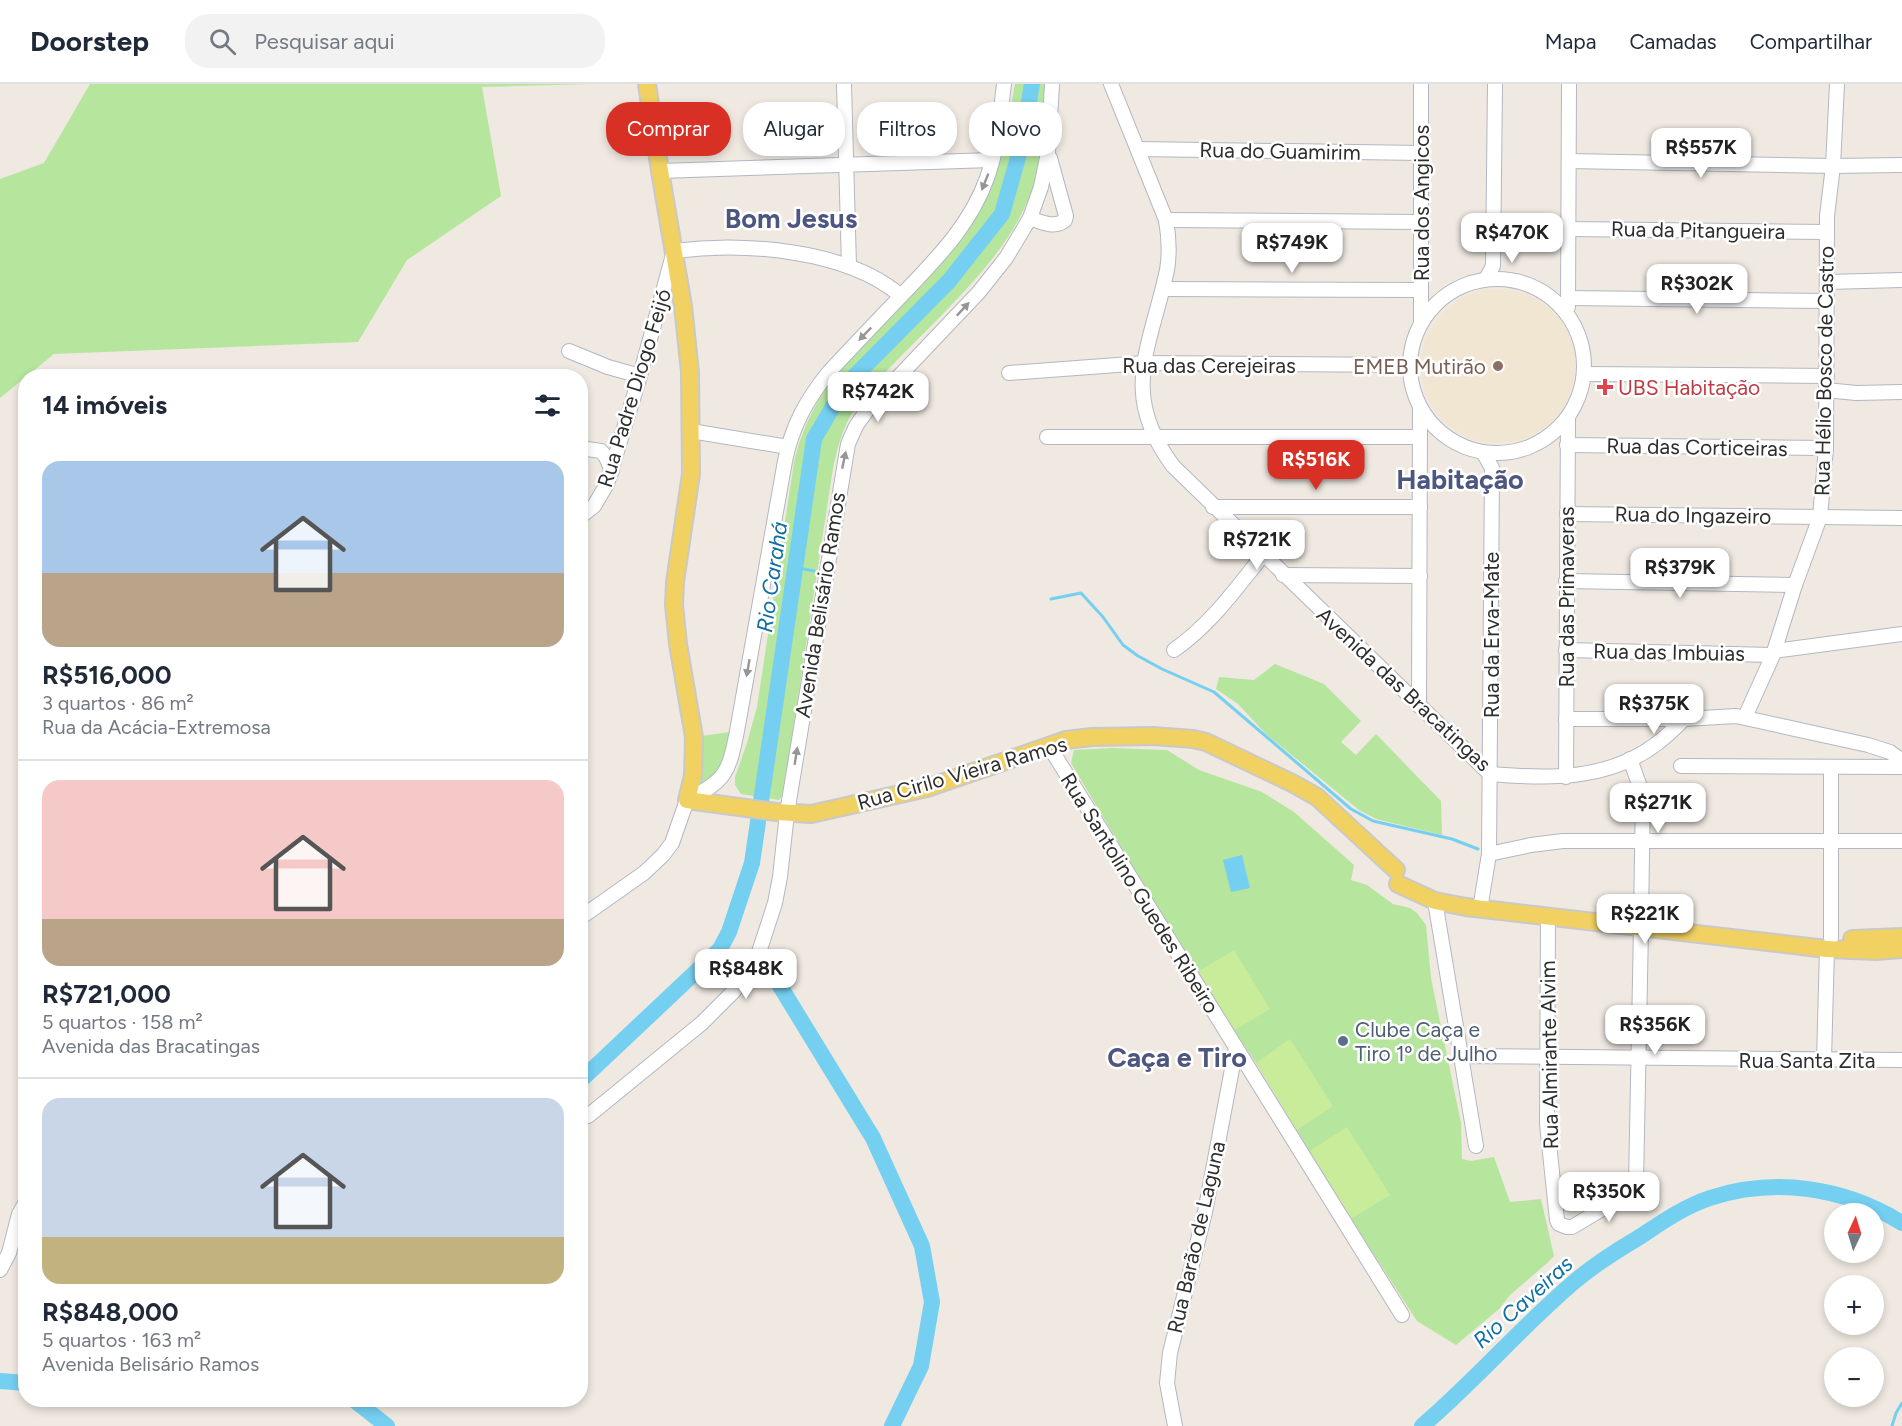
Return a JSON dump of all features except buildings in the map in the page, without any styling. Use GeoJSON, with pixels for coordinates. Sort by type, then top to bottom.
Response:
{"type":"FeatureCollection","features":[{"type":"Feature","properties":{"kind":"main road"},"geometry":{"type":"LineString","coordinates":[[647,84],[687,333],[691,474],[676,572],[674,605],[678,644],[694,737],[693,775],[687,800]]}},
{"type":"Feature","properties":{"kind":"main road","name":"Rua Cirilo Vieira Ramos"},"geometry":{"type":"LineString","coordinates":[[687,800],[782,813],[820,812],[902,795],[1066,740],[1092,737],[1168,736],[1281,789],[1313,807],[1398,878],[1435,901],[1641,922],[1876,951],[1902,949]]}},
{"type":"Feature","properties":{"kind":"main road","name":"Rua Cirilo Vieira Ramos"},"geometry":{"type":"LineString","coordinates":[[1398,878],[1481,904],[1548,917],[1641,922]]}},
{"type":"Feature","properties":{"kind":"main road","name":"Rua Cirilo Vieira Ramos"},"geometry":{"type":"LineString","coordinates":[[1829,944],[1902,937]]}},
{"type":"Feature","properties":{"kind":"street"},"geometry":{"type":"LineString","coordinates":[[844,84],[849,266]]}},
{"type":"Feature","properties":{"kind":"street"},"geometry":{"type":"LineString","coordinates":[[588,912],[644,873],[663,855],[672,843],[679,827],[687,800],[710,789],[718,782],[729,763],[737,731],[788,447],[802,410],[813,391],[829,372],[936,260],[959,230],[979,196],[992,160],[998,135],[1004,84]]}},
{"type":"Feature","properties":{"kind":"street","name":"Avenida Belisário Ramos"},"geometry":{"type":"LineString","coordinates":[[1051,102],[1052,84]]}},
{"type":"Feature","properties":{"kind":"street","name":"Avenida das Bracatingas"},"geometry":{"type":"LineString","coordinates":[[1111,84],[1166,220],[1169,256],[1141,381],[1142,399],[1153,437],[1173,466],[1490,774],[1540,778],[1566,777],[1597,770],[1630,759],[1659,742],[1684,719]]}},
{"type":"Feature","properties":{"kind":"street","name":"Rua dos Angicos"},"geometry":{"type":"LineString","coordinates":[[1420,322],[1421,84]]}},
{"type":"Feature","properties":{"kind":"street"},"geometry":{"type":"LineString","coordinates":[[1486,279],[1493,266],[1494,84]]}},
{"type":"Feature","properties":{"kind":"street"},"geometry":{"type":"LineString","coordinates":[[1568,315],[1569,84]]}},
{"type":"Feature","properties":{"kind":"street","name":"Rua Hélio Bosco de Castro"},"geometry":{"type":"LineString","coordinates":[[1745,717],[1773,653],[1820,517],[1826,448],[1827,232],[1837,84]]}},
{"type":"Feature","properties":{"kind":"street","name":"Rua do Guamirim"},"geometry":{"type":"LineString","coordinates":[[1138,150],[1421,153]]}},
{"type":"Feature","properties":{"kind":"street","name":"Avenida Belisário Ramos"},"geometry":{"type":"LineString","coordinates":[[588,1116],[702,1023],[734,991],[759,952],[775,903],[783,860],[782,813],[848,444],[856,426],[868,410],[994,273],[1030,218],[1041,187],[1047,156]]}},
{"type":"Feature","properties":{"kind":"street"},"geometry":{"type":"LineString","coordinates":[[1030,218],[1053,225],[1059,225],[1065,220],[1066,216],[1049,156]]}},
{"type":"Feature","properties":{"kind":"street"},"geometry":{"type":"LineString","coordinates":[[660,171],[992,160]]}},
{"type":"Feature","properties":{"kind":"street"},"geometry":{"type":"LineString","coordinates":[[1569,161],[1833,166],[1902,165]]}},
{"type":"Feature","properties":{"kind":"street"},"geometry":{"type":"LineString","coordinates":[[1166,220],[1420,222]]}},
{"type":"Feature","properties":{"kind":"street","name":"Rua da Pitangueira"},"geometry":{"type":"LineString","coordinates":[[1569,229],[1827,232]]}},
{"type":"Feature","properties":{"kind":"street"},"geometry":{"type":"LineString","coordinates":[[674,250],[729,247],[790,253],[849,266],[874,276],[901,296]]}},
{"type":"Feature","properties":{"kind":"street","name":"Rua Padre Diogo Feijó"},"geometry":{"type":"LineString","coordinates":[[588,511],[602,495],[612,471],[674,250]]}},
{"type":"Feature","properties":{"kind":"street"},"geometry":{"type":"LineString","coordinates":[[1493,266],[1501,278]]}},
{"type":"Feature","properties":{"kind":"street"},"geometry":{"type":"LineString","coordinates":[[1501,278],[1517,280],[1539,289],[1558,303],[1568,315],[1582,343],[1584,375],[1579,397],[1568,417],[1550,436],[1526,448],[1501,453],[1483,452],[1461,445],[1440,433],[1420,409],[1410,380],[1409,365],[1412,343],[1420,322],[1430,309],[1455,288],[1470,282],[1501,278]]}},
{"type":"Feature","properties":{"kind":"street"},"geometry":{"type":"LineString","coordinates":[[1827,282],[1902,280]]}},
{"type":"Feature","properties":{"kind":"street"},"geometry":{"type":"LineString","coordinates":[[1163,289],[1420,290]]}},
{"type":"Feature","properties":{"kind":"street"},"geometry":{"type":"LineString","coordinates":[[1568,298],[1827,301]]}},
{"type":"Feature","properties":{"kind":"street"},"geometry":{"type":"LineString","coordinates":[[568,351],[608,367],[640,376]]}},
{"type":"Feature","properties":{"kind":"street","name":"Rua das Cerejeiras"},"geometry":{"type":"LineString","coordinates":[[1009,373],[1144,363],[1409,365]]}},
{"type":"Feature","properties":{"kind":"street"},"geometry":{"type":"LineString","coordinates":[[1584,375],[1826,383],[1856,393],[1902,392]]}},
{"type":"Feature","properties":{"kind":"street"},"geometry":{"type":"LineString","coordinates":[[1419,706],[1420,409]]}},
{"type":"Feature","properties":{"kind":"street","name":"Rua das Primaveras"},"geometry":{"type":"LineString","coordinates":[[1566,777],[1568,417]]}},
{"type":"Feature","properties":{"kind":"street"},"geometry":{"type":"LineString","coordinates":[[691,432],[788,447]]}},
{"type":"Feature","properties":{"kind":"street"},"geometry":{"type":"LineString","coordinates":[[1047,437],[1420,437]]}},
{"type":"Feature","properties":{"kind":"street","name":"Rua das Corticeiras"},"geometry":{"type":"LineString","coordinates":[[1567,445],[1826,448]]}},
{"type":"Feature","properties":{"kind":"street"},"geometry":{"type":"LineString","coordinates":[[588,449],[601,451],[612,471]]}},
{"type":"Feature","properties":{"kind":"street","name":"Rua da Erva-Mate"},"geometry":{"type":"LineString","coordinates":[[1481,904],[1490,854],[1492,468],[1483,452]]}},
{"type":"Feature","properties":{"kind":"street"},"geometry":{"type":"LineString","coordinates":[[1492,468],[1501,453]]}},
{"type":"Feature","properties":{"kind":"street"},"geometry":{"type":"LineString","coordinates":[[1213,507],[1420,507]]}},
{"type":"Feature","properties":{"kind":"street","name":"Rua do Ingazeiro"},"geometry":{"type":"LineString","coordinates":[[1567,514],[1902,518]]}},
{"type":"Feature","properties":{"kind":"street"},"geometry":{"type":"LineString","coordinates":[[1174,650],[1196,634],[1235,591],[1263,555]]}},
{"type":"Feature","properties":{"kind":"street"},"geometry":{"type":"LineString","coordinates":[[1283,575],[1420,576]]}},
{"type":"Feature","properties":{"kind":"street"},"geometry":{"type":"LineString","coordinates":[[1566,581],[1795,585]]}},
{"type":"Feature","properties":{"kind":"street","name":"Rua das Imbuias"},"geometry":{"type":"LineString","coordinates":[[1566,650],[1773,653],[1902,634]]}},
{"type":"Feature","properties":{"kind":"street"},"geometry":{"type":"LineString","coordinates":[[1566,719],[1684,719],[1727,715],[1745,717],[1880,748],[1902,761]]}},
{"type":"Feature","properties":{"kind":"street","name":"Rua Santolino Guedes Ribeiro"},"geometry":{"type":"LineString","coordinates":[[1049,746],[1402,1315]]}},
{"type":"Feature","properties":{"kind":"street"},"geometry":{"type":"LineString","coordinates":[[1630,759],[1643,795],[1639,1058]]}},
{"type":"Feature","properties":{"kind":"street"},"geometry":{"type":"LineString","coordinates":[[1681,766],[1902,767]]}},
{"type":"Feature","properties":{"kind":"street"},"geometry":{"type":"LineString","coordinates":[[1824,1060],[1829,944],[1831,766]]}},
{"type":"Feature","properties":{"kind":"street"},"geometry":{"type":"LineString","coordinates":[[1490,854],[1546,842],[1902,841]]}},
{"type":"Feature","properties":{"kind":"street"},"geometry":{"type":"LineString","coordinates":[[1435,901],[1476,1146]]}},
{"type":"Feature","properties":{"kind":"street","name":"Rua Almirante Alvim"},"geometry":{"type":"LineString","coordinates":[[1548,917],[1548,1139],[1557,1220],[1563,1226],[1572,1227],[1629,1193],[1636,1184],[1639,1058]]}},
{"type":"Feature","properties":{"kind":"street","name":"Rua Barão de Laguna"},"geometry":{"type":"LineString","coordinates":[[1175,1426],[1167,1383],[1168,1361],[1203,1221],[1236,1048]]}},
{"type":"Feature","properties":{"kind":"street","name":"Rua Santa Zita"},"geometry":{"type":"LineString","coordinates":[[1461,1056],[1902,1060]]}},
{"type":"Feature","properties":{"kind":"street"},"geometry":{"type":"LineString","coordinates":[[0,1270],[9,1253],[18,1218]]}},
{"type":"Feature","properties":{"kind":"shaded area","name":"EMEB Mutirão"},"geometry":{"type":"Polygon","coordinates":[[[1498,289],[1527,295],[1541,302],[1552,312],[1562,323],[1569,337],[1575,366],[1569,395],[1562,409],[1552,420],[1541,430],[1527,437],[1498,443],[1469,437],[1455,430],[1444,420],[1434,409],[1427,395],[1421,366],[1427,337],[1434,323],[1444,312],[1455,302],[1469,295],[1498,289]]]}},
{"type":"Feature","properties":{"kind":"green space"},"geometry":{"type":"Polygon","coordinates":[[[90,84],[589,84],[482,87],[501,196],[407,260],[358,342],[54,354],[36,369],[18,369],[18,383],[0,398],[0,179],[44,163],[90,84]]]}},
{"type":"Feature","properties":{"kind":"green space"},"geometry":{"type":"Polygon","coordinates":[[[1015,84],[1046,84],[1045,102],[1012,102],[1015,84]]]}},
{"type":"Feature","properties":{"kind":"green space"},"geometry":{"type":"Polygon","coordinates":[[[1001,156],[1041,156],[1034,185],[1025,207],[1002,246],[988,265],[940,317],[866,392],[848,422],[840,441],[832,475],[783,795],[779,800],[741,794],[735,785],[735,777],[757,707],[794,462],[804,430],[830,382],[986,197],[1001,156]]]}},
{"type":"Feature","properties":{"kind":"green space"},"geometry":{"type":"Polygon","coordinates":[[[1275,664],[1324,684],[1361,721],[1341,742],[1356,755],[1376,734],[1441,801],[1442,835],[1376,819],[1359,810],[1266,734],[1238,704],[1216,689],[1219,677],[1254,680],[1275,664]]]}},
{"type":"Feature","properties":{"kind":"green space"},"geometry":{"type":"Polygon","coordinates":[[[737,731],[729,763],[687,800],[694,737],[737,731]]]}},
{"type":"Feature","properties":{"kind":"green space","name":"Clube Caça e Tiro 1º de Julho"},"geometry":{"type":"Polygon","coordinates":[[[1113,748],[1167,750],[1199,770],[1262,792],[1294,812],[1354,865],[1351,880],[1367,885],[1393,904],[1410,908],[1426,925],[1431,978],[1461,1123],[1462,1159],[1471,1161],[1494,1157],[1510,1202],[1541,1199],[1554,1256],[1510,1295],[1499,1309],[1456,1345],[1417,1321],[1351,1219],[1256,1063],[1196,973],[1071,763],[1074,750],[1113,748]]]}},
{"type":"Feature","properties":{"kind":"green space"},"geometry":{"type":"Polygon","coordinates":[[[1234,950],[1270,1009],[1235,1030],[1196,973],[1234,950]]]}},
{"type":"Feature","properties":{"kind":"green space"},"geometry":{"type":"Polygon","coordinates":[[[1290,1039],[1333,1106],[1297,1130],[1256,1063],[1290,1039]]]}},
{"type":"Feature","properties":{"kind":"green space"},"geometry":{"type":"Polygon","coordinates":[[[1347,1127],[1390,1195],[1351,1219],[1310,1151],[1347,1127]]]}},
{"type":"Feature","properties":{"kind":"water"},"geometry":{"type":"Polygon","coordinates":[[[1242,855],[1250,888],[1231,892],[1223,860],[1242,855]]]}},
{"type":"Feature","properties":{"kind":"waterway","name":"Rio Carahá"},"geometry":{"type":"LineString","coordinates":[[588,1073],[720,949],[729,932],[752,863],[814,439],[845,386],[949,281],[1002,214],[1021,147],[1032,84]]}},
{"type":"Feature","properties":{"kind":"waterway"},"geometry":{"type":"LineString","coordinates":[[794,567],[814,571]]}},
{"type":"Feature","properties":{"kind":"waterway"},"geometry":{"type":"LineString","coordinates":[[1051,599],[1081,593],[1103,617],[1123,645],[1162,669],[1214,692],[1351,809],[1373,821],[1452,839],[1478,849]]}},
{"type":"Feature","properties":{"kind":"waterway"},"geometry":{"type":"LineString","coordinates":[[780,986],[873,1138],[922,1246],[932,1302],[921,1366],[892,1426]]}},
{"type":"Feature","properties":{"kind":"waterway","name":"Rio Caveiras"},"geometry":{"type":"LineString","coordinates":[[1422,1426],[1461,1391],[1554,1299],[1582,1276],[1605,1258],[1664,1221],[1700,1202],[1759,1188],[1809,1189],[1857,1201],[1902,1223]]}},
{"type":"Feature","properties":{"kind":"waterway","name":"Rio Caveiras"},"geometry":{"type":"LineString","coordinates":[[0,1381],[18,1382]]}},
{"type":"Feature","properties":{"kind":"waterway"},"geometry":{"type":"LineString","coordinates":[[1892,1426],[1902,1403]]}},
{"type":"Feature","properties":{"kind":"waterway","name":"Rio Caveiras"},"geometry":{"type":"LineString","coordinates":[[363,1407],[387,1426]]}},
{"type":"Feature","properties":{"kind":"place","name":"EMEB Mutirão"},"geometry":{"type":"Point","coordinates":[1498,366]}},
{"type":"Feature","properties":{"kind":"place","name":"UBS Habitação"},"geometry":{"type":"Point","coordinates":[1605,387]}},
{"type":"Feature","properties":{"kind":"place","name":"Clube Caça e Tiro 1º de Julho"},"geometry":{"type":"Point","coordinates":[1343,1041]}},
{"type":"Feature","properties":{"kind":"district","name":"Bom Jesus"},"geometry":{"type":"Point","coordinates":[791,218]}},
{"type":"Feature","properties":{"kind":"district","name":"Habitação"},"geometry":{"type":"Point","coordinates":[1460,479]}},
{"type":"Feature","properties":{"kind":"district","name":"Caça e Tiro"},"geometry":{"type":"Point","coordinates":[1177,1057]}}]}
